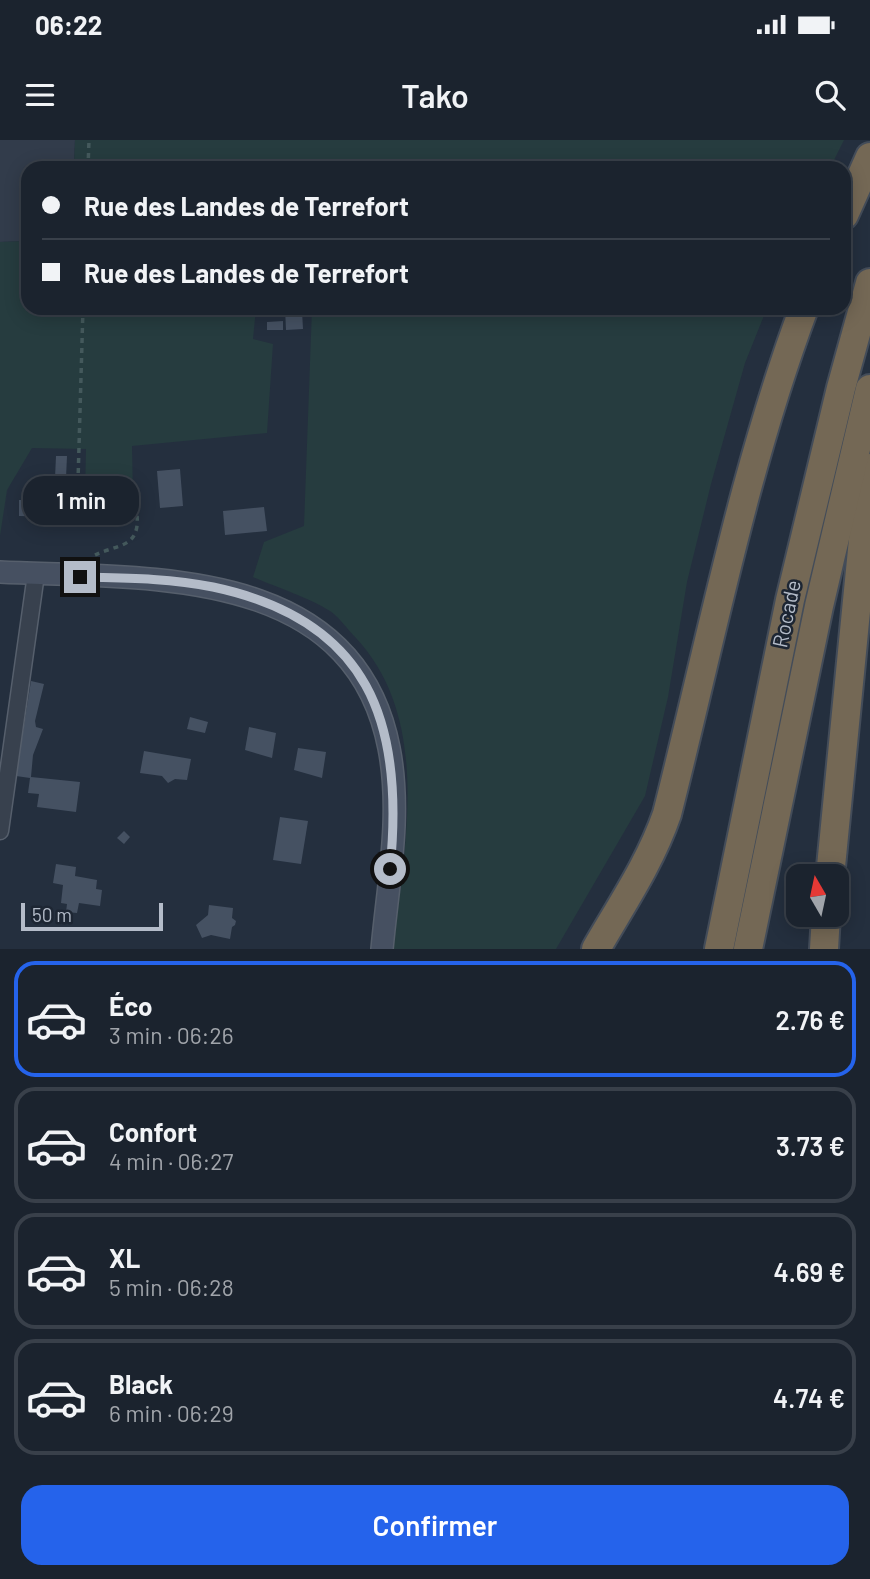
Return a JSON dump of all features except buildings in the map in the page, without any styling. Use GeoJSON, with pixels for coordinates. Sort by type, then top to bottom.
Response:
{"type":"FeatureCollection","features":[{"type":"Feature","properties":{"kind":"highway"},"geometry":{"type":"LineString","coordinates":[[851,199],[870,157]]}},
{"type":"Feature","properties":{"kind":"highway","name":"Rocade"},"geometry":{"type":"LineString","coordinates":[[719,949],[793,587],[841,388],[870,283]]}},
{"type":"Feature","properties":{"kind":"highway"},"geometry":{"type":"LineString","coordinates":[[596,949],[642,874],[657,844],[667,814],[754,462],[801,315]]}},
{"type":"Feature","properties":{"kind":"highway"},"geometry":{"type":"LineString","coordinates":[[748,949],[819,606],[870,389]]}},
{"type":"Feature","properties":{"kind":"highway"},"geometry":{"type":"LineString","coordinates":[[831,864],[870,468]]}},
{"type":"Feature","properties":{"kind":"highway"},"geometry":{"type":"LineString","coordinates":[[824,949],[825,928]]}},
{"type":"Feature","properties":{"kind":"street"},"geometry":{"type":"LineString","coordinates":[[0,572],[188,583],[237,593],[269,603],[311,626],[331,641],[355,668],[375,700],[389,748],[393,843],[382,949]]}},
{"type":"Feature","properties":{"kind":"street"},"geometry":{"type":"LineString","coordinates":[[0,831],[36,574]]}},
{"type":"Feature","properties":{"kind":"path"},"geometry":{"type":"LineString","coordinates":[[88,161],[89,140]]}},
{"type":"Feature","properties":{"kind":"path"},"geometry":{"type":"LineString","coordinates":[[80,577],[84,561],[103,551],[127,544],[137,531],[138,524],[137,514],[127,508],[82,498],[79,490],[83,315]]}},
{"type":"Feature","properties":{"kind":"shaded area"},"geometry":{"type":"Polygon","coordinates":[[[0,140],[75,140],[74,161],[21,161],[21,241],[0,242],[0,140]]]}},
{"type":"Feature","properties":{"kind":"green space"},"geometry":{"type":"Polygon","coordinates":[[[75,140],[844,140],[834,161],[74,161],[75,140]]]}},
{"type":"Feature","properties":{"kind":"green space"},"geometry":{"type":"Polygon","coordinates":[[[21,241],[21,315],[255,315],[253,339],[273,344],[267,433],[132,446],[133,495],[85,495],[86,449],[32,448],[7,490],[0,536],[0,242],[21,241]]]}},
{"type":"Feature","properties":{"kind":"green space"},"geometry":{"type":"Polygon","coordinates":[[[312,315],[764,315],[745,363],[711,484],[687,582],[668,697],[645,796],[556,949],[393,949],[403,869],[407,787],[404,746],[396,707],[380,671],[334,614],[322,606],[253,577],[264,542],[304,526],[312,315]]]}},
{"type":"Feature","properties":{"kind":"route"},"geometry":{"type":"LineString","coordinates":[[80,577],[167,581],[237,593],[293,614],[331,641],[366,684],[383,723],[389,748],[394,810],[390,869]]}}]}
